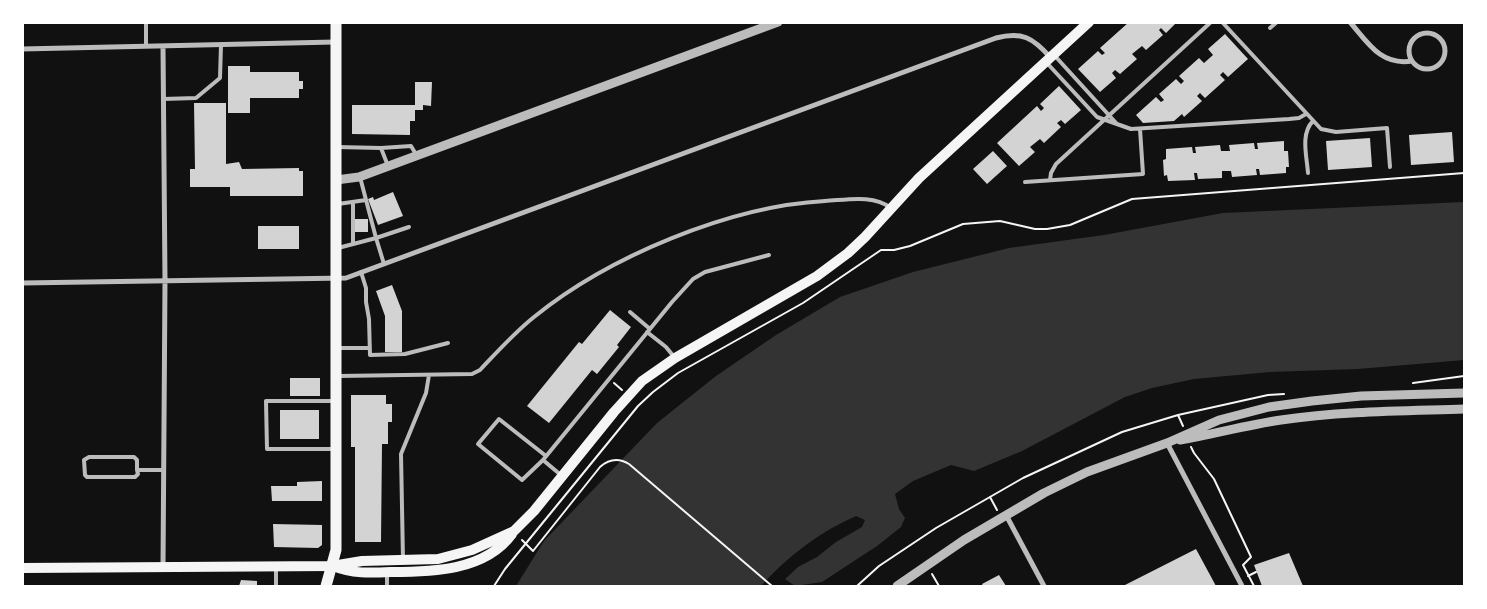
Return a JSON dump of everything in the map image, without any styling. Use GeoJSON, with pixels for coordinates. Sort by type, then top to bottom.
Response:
{"type":"FeatureCollection","features":[{"type":"Feature","properties":{"kind":"main road"},"geometry":{"type":"LineString","coordinates":[[326,586],[336,550],[336,22]]}},
{"type":"Feature","properties":{"kind":"main road"},"geometry":{"type":"LineString","coordinates":[[332,566],[353,572],[432,571],[468,563],[486,556],[499,548],[517,535],[534,511],[628,396],[650,375],[674,358],[827,269],[857,245],[919,178],[1089,22]]}},
{"type":"Feature","properties":{"kind":"main road"},"geometry":{"type":"LineString","coordinates":[[22,568],[332,566],[362,561],[438,559],[517,535]]}},
{"type":"Feature","properties":{"kind":"street"},"geometry":{"type":"LineString","coordinates":[[336,180],[360,177],[778,22]]}},
{"type":"Feature","properties":{"kind":"street"},"geometry":{"type":"LineString","coordinates":[[1350,22],[1382,56],[1401,63],[1412,61],[1422,68],[1435,67],[1442,61],[1445,55],[1443,42],[1433,34],[1419,35],[1410,44],[1409,51],[1412,61]]}},
{"type":"Feature","properties":{"kind":"street"},"geometry":{"type":"LineString","coordinates":[[22,283],[346,278],[996,38],[1015,35],[1026,37],[1037,44],[1050,58]]}},
{"type":"Feature","properties":{"kind":"street"},"geometry":{"type":"LineString","coordinates":[[22,48],[336,42]]}},
{"type":"Feature","properties":{"kind":"street"},"geometry":{"type":"LineString","coordinates":[[163,46],[165,281],[163,567]]}},
{"type":"Feature","properties":{"kind":"street"},"geometry":{"type":"LineString","coordinates":[[896,586],[1002,512],[1087,472],[1167,443],[1219,420],[1277,405],[1361,396],[1464,393]]}},
{"type":"Feature","properties":{"kind":"street"},"geometry":{"type":"LineString","coordinates":[[1167,443],[1280,420],[1317,416],[1464,409]]}},
{"type":"Feature","properties":{"kind":"street"},"geometry":{"type":"LineString","coordinates":[[1167,443],[1242,586]]}},
{"type":"Feature","properties":{"kind":"street"},"geometry":{"type":"LineString","coordinates":[[1002,512],[1044,586]]}},
{"type":"Feature","properties":{"kind":"lane"},"geometry":{"type":"LineString","coordinates":[[146,22],[146,46]]}},
{"type":"Feature","properties":{"kind":"lane"},"geometry":{"type":"LineString","coordinates":[[1050,180],[1051,173],[1056,164],[1212,22]]}},
{"type":"Feature","properties":{"kind":"lane"},"geometry":{"type":"LineString","coordinates":[[1222,22],[1321,129],[1327,132],[1387,128],[1390,167]]}},
{"type":"Feature","properties":{"kind":"lane"},"geometry":{"type":"LineString","coordinates":[[1270,28],[1277,22]]}},
{"type":"Feature","properties":{"kind":"lane"},"geometry":{"type":"LineString","coordinates":[[163,99],[196,98],[220,78],[221,45]]}},
{"type":"Feature","properties":{"kind":"lane"},"geometry":{"type":"LineString","coordinates":[[1050,58],[1118,124]]}},
{"type":"Feature","properties":{"kind":"lane"},"geometry":{"type":"LineString","coordinates":[[1050,58],[1094,114],[1104,120],[1131,129],[1140,130],[1289,119],[1299,118],[1306,114]]}},
{"type":"Feature","properties":{"kind":"lane"},"geometry":{"type":"LineString","coordinates":[[1308,173],[1306,135],[1308,127],[1313,121]]}},
{"type":"Feature","properties":{"kind":"lane"},"geometry":{"type":"LineString","coordinates":[[1025,182],[1143,174],[1140,130]]}},
{"type":"Feature","properties":{"kind":"lane"},"geometry":{"type":"LineString","coordinates":[[336,147],[380,148],[411,146],[417,156]]}},
{"type":"Feature","properties":{"kind":"lane"},"geometry":{"type":"LineString","coordinates":[[380,148],[388,166]]}},
{"type":"Feature","properties":{"kind":"lane"},"geometry":{"type":"LineString","coordinates":[[360,177],[384,264]]}},
{"type":"Feature","properties":{"kind":"lane"},"geometry":{"type":"LineString","coordinates":[[336,376],[467,375],[476,372],[534,317],[568,293],[628,258],[666,240],[698,228],[756,210],[807,202],[866,199],[879,201],[891,208]]}},
{"type":"Feature","properties":{"kind":"lane"},"geometry":{"type":"LineString","coordinates":[[336,205],[366,200]]}},
{"type":"Feature","properties":{"kind":"lane"},"geometry":{"type":"LineString","coordinates":[[353,202],[353,244]]}},
{"type":"Feature","properties":{"kind":"lane"},"geometry":{"type":"LineString","coordinates":[[336,248],[409,227]]}},
{"type":"Feature","properties":{"kind":"lane"},"geometry":{"type":"LineString","coordinates":[[562,476],[545,458],[499,418],[478,444],[522,480],[545,458],[683,289],[697,276],[709,270],[769,255]]}},
{"type":"Feature","properties":{"kind":"lane"},"geometry":{"type":"LineString","coordinates":[[361,272],[366,288],[370,355],[401,355],[448,343]]}},
{"type":"Feature","properties":{"kind":"lane"},"geometry":{"type":"LineString","coordinates":[[630,312],[674,358]]}},
{"type":"Feature","properties":{"kind":"lane"},"geometry":{"type":"LineString","coordinates":[[336,348],[370,348]]}},
{"type":"Feature","properties":{"kind":"lane"},"geometry":{"type":"LineString","coordinates":[[403,561],[401,454],[428,389],[429,375]]}},
{"type":"Feature","properties":{"kind":"lane"},"geometry":{"type":"LineString","coordinates":[[336,401],[266,401],[267,449],[336,449]]}},
{"type":"Feature","properties":{"kind":"lane"},"geometry":{"type":"LineString","coordinates":[[89,457],[134,457],[137,460],[137,470],[138,474],[135,477],[87,477],[84,475],[84,460],[89,457]]}},
{"type":"Feature","properties":{"kind":"lane"},"geometry":{"type":"LineString","coordinates":[[137,470],[163,470]]}},
{"type":"Feature","properties":{"kind":"lane"},"geometry":{"type":"LineString","coordinates":[[276,566],[276,586]]}},
{"type":"Feature","properties":{"kind":"lane"},"geometry":{"type":"LineString","coordinates":[[387,572],[387,586]]}},
{"type":"Feature","properties":{"kind":"path"},"geometry":{"type":"LineString","coordinates":[[494,586],[505,569],[638,406],[653,392],[686,369],[803,303],[881,250],[900,248],[920,242],[953,227],[973,223],[1008,222],[1035,229],[1070,225],[1132,199],[1464,174]]}},
{"type":"Feature","properties":{"kind":"path"},"geometry":{"type":"LineString","coordinates":[[1178,415],[1184,428]]}},
{"type":"Feature","properties":{"kind":"path"},"geometry":{"type":"LineString","coordinates":[[1190,445],[1194,454],[1214,479],[1251,557],[1243,565],[1254,586]]}},
{"type":"Feature","properties":{"kind":"path"},"geometry":{"type":"LineString","coordinates":[[517,535],[533,551],[600,467],[612,461],[620,460],[629,464],[772,586]]}},
{"type":"Feature","properties":{"kind":"path"},"geometry":{"type":"LineString","coordinates":[[990,496],[1002,512]]}},
{"type":"Feature","properties":{"kind":"path"},"geometry":{"type":"LineString","coordinates":[[1248,576],[1256,572]]}},
{"type":"Feature","properties":{"kind":"path"},"geometry":{"type":"LineString","coordinates":[[932,574],[939,586]]}},
{"type":"Feature","properties":{"kind":"shaded area"},"geometry":{"type":"Polygon","coordinates":[[[1464,202],[1464,360],[1358,369],[1270,372],[1194,379],[1152,388],[1125,397],[1022,451],[974,471],[951,465],[913,481],[895,494],[899,509],[905,518],[901,527],[877,546],[822,582],[795,586],[785,579],[798,567],[817,557],[836,542],[862,527],[865,520],[856,516],[829,530],[793,555],[761,586],[516,586],[544,541],[657,423],[716,376],[776,335],[840,297],[913,272],[1009,248],[1104,235],[1223,213],[1464,202]]]}},
{"type":"Feature","properties":{"kind":"building"},"geometry":{"type":"Polygon","coordinates":[[[1129,22],[1177,22],[1166,33],[1161,28],[1159,30],[1163,35],[1146,50],[1142,46],[1132,54],[1137,59],[1120,74],[1115,70],[1112,73],[1116,78],[1100,92],[1078,69],[1098,51],[1102,55],[1105,53],[1100,48],[1129,22]]]}},
{"type":"Feature","properties":{"kind":"building"},"geometry":{"type":"Polygon","coordinates":[[[1225,34],[1248,59],[1228,77],[1223,72],[1220,75],[1225,80],[1205,98],[1200,93],[1197,96],[1202,101],[1184,117],[1182,114],[1174,121],[1143,123],[1136,115],[1156,97],[1161,102],[1164,100],[1159,94],[1176,79],[1181,84],[1184,81],[1179,76],[1199,58],[1204,63],[1213,55],[1208,49],[1225,34]]]}},
{"type":"Feature","properties":{"kind":"building"},"geometry":{"type":"Polygon","coordinates":[[[228,66],[250,66],[250,72],[299,72],[299,81],[303,81],[303,89],[299,89],[299,98],[250,98],[250,113],[228,113],[228,66]]]}},
{"type":"Feature","properties":{"kind":"building"},"geometry":{"type":"Polygon","coordinates":[[[415,82],[432,82],[431,106],[423,105],[423,110],[415,110],[415,121],[410,121],[410,135],[352,134],[352,105],[415,105],[415,82]]]}},
{"type":"Feature","properties":{"kind":"building"},"geometry":{"type":"Polygon","coordinates":[[[1059,86],[1081,110],[1065,124],[1061,120],[1057,123],[1061,127],[1044,143],[1040,139],[1030,147],[1035,152],[1019,166],[997,143],[1037,106],[1041,111],[1044,108],[1040,104],[1059,86]]]}},
{"type":"Feature","properties":{"kind":"building"},"geometry":{"type":"Polygon","coordinates":[[[194,103],[226,103],[226,164],[239,162],[242,169],[299,168],[299,171],[303,171],[303,196],[230,196],[230,187],[190,187],[190,169],[195,169],[194,103]]]}},
{"type":"Feature","properties":{"kind":"building"},"geometry":{"type":"Polygon","coordinates":[[[1452,132],[1454,162],[1411,165],[1409,135],[1452,132]]]}},
{"type":"Feature","properties":{"kind":"building"},"geometry":{"type":"Polygon","coordinates":[[[1370,138],[1372,167],[1328,170],[1326,141],[1370,138]]]}},
{"type":"Feature","properties":{"kind":"building"},"geometry":{"type":"Polygon","coordinates":[[[1284,141],[1284,151],[1288,151],[1289,167],[1286,167],[1286,173],[1260,175],[1259,169],[1256,169],[1257,175],[1232,177],[1231,171],[1222,171],[1222,178],[1198,179],[1197,173],[1194,173],[1195,180],[1168,181],[1167,175],[1164,176],[1163,160],[1166,159],[1166,149],[1192,147],[1193,153],[1196,153],[1195,147],[1220,145],[1221,151],[1230,151],[1229,145],[1254,143],[1255,149],[1258,149],[1257,143],[1284,141]]]}},
{"type":"Feature","properties":{"kind":"building"},"geometry":{"type":"Polygon","coordinates":[[[993,151],[1007,166],[987,184],[973,169],[993,151]]]}},
{"type":"Feature","properties":{"kind":"building"},"geometry":{"type":"Polygon","coordinates":[[[393,192],[403,216],[378,225],[368,199],[373,197],[374,200],[393,192]]]}},
{"type":"Feature","properties":{"kind":"building"},"geometry":{"type":"Polygon","coordinates":[[[355,219],[368,219],[368,232],[355,232],[355,219]]]}},
{"type":"Feature","properties":{"kind":"building"},"geometry":{"type":"Polygon","coordinates":[[[258,226],[299,226],[299,249],[258,249],[258,226]]]}},
{"type":"Feature","properties":{"kind":"building"},"geometry":{"type":"Polygon","coordinates":[[[392,285],[402,311],[402,352],[385,352],[385,316],[376,291],[392,285]]]}},
{"type":"Feature","properties":{"kind":"building"},"geometry":{"type":"Polygon","coordinates":[[[610,310],[631,327],[617,345],[619,347],[597,374],[592,370],[549,423],[527,406],[579,342],[582,344],[610,310]]]}},
{"type":"Feature","properties":{"kind":"building"},"geometry":{"type":"Polygon","coordinates":[[[290,378],[320,378],[320,396],[290,396],[290,378]]]}},
{"type":"Feature","properties":{"kind":"building"},"geometry":{"type":"Polygon","coordinates":[[[351,395],[386,395],[386,404],[392,404],[392,422],[388,422],[388,444],[382,444],[381,542],[355,542],[355,447],[351,447],[351,395]]]}},
{"type":"Feature","properties":{"kind":"building"},"geometry":{"type":"Polygon","coordinates":[[[280,410],[319,410],[319,439],[280,439],[280,410]]]}},
{"type":"Feature","properties":{"kind":"building"},"geometry":{"type":"Polygon","coordinates":[[[322,481],[322,501],[272,501],[271,486],[297,486],[297,482],[322,481]]]}},
{"type":"Feature","properties":{"kind":"building"},"geometry":{"type":"Polygon","coordinates":[[[273,524],[322,525],[322,545],[318,548],[274,547],[273,524]]]}},
{"type":"Feature","properties":{"kind":"building"},"geometry":{"type":"Polygon","coordinates":[[[1196,549],[1216,586],[1123,586],[1196,549]]]}},
{"type":"Feature","properties":{"kind":"building"},"geometry":{"type":"Polygon","coordinates":[[[1289,553],[1303,586],[1262,586],[1254,565],[1289,553]]]}},
{"type":"Feature","properties":{"kind":"building"},"geometry":{"type":"Polygon","coordinates":[[[999,575],[1006,586],[983,586],[982,584],[999,575]]]}},
{"type":"Feature","properties":{"kind":"building"},"geometry":{"type":"Polygon","coordinates":[[[241,580],[257,581],[257,586],[239,586],[241,580]]]}}]}
